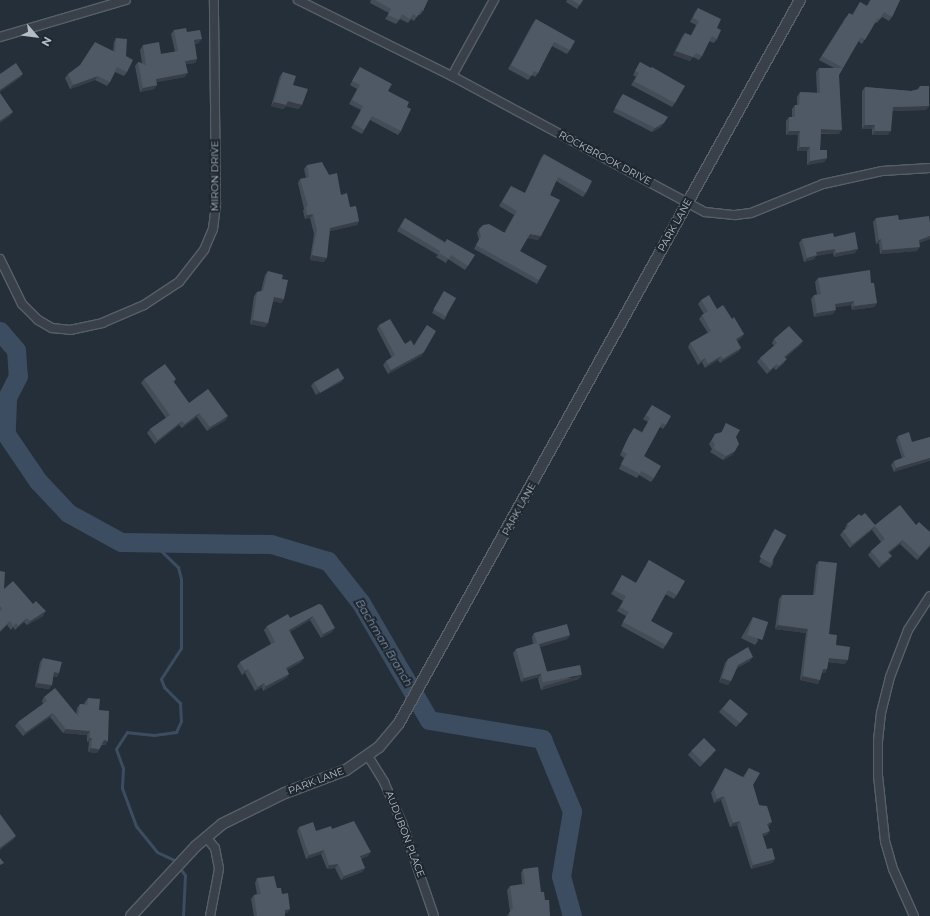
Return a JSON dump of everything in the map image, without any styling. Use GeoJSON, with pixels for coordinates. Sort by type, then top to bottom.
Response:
{"type":"FeatureCollection","features":[{"type":"Feature","properties":{"kind":"street"},"geometry":{"type":"LineString","coordinates":[[0,37],[126,0]]}},
{"type":"Feature","properties":{"kind":"street","name":"MIRON DRIVE"},"geometry":{"type":"LineString","coordinates":[[0,259],[22,304],[38,320],[52,328],[70,330],[102,323],[144,304],[179,282],[204,250],[213,229],[216,203],[214,0]]}},
{"type":"Feature","properties":{"kind":"street","name":"ROCKBROOK DRIVE"},"geometry":{"type":"LineString","coordinates":[[298,0],[452,76],[705,212],[722,214],[751,213],[823,184],[882,171],[930,168]]}},
{"type":"Feature","properties":{"kind":"street"},"geometry":{"type":"LineString","coordinates":[[452,76],[494,0]]}},
{"type":"Feature","properties":{"kind":"street","name":"PARK LANE"},"geometry":{"type":"LineString","coordinates":[[131,916],[186,856],[206,837],[245,812],[285,792],[346,770],[368,756],[388,737],[408,709],[800,0]]}},
{"type":"Feature","properties":{"kind":"street"},"geometry":{"type":"LineString","coordinates":[[914,916],[893,868],[885,841],[878,776],[878,741],[881,713],[890,677],[908,630],[930,596]]}},
{"type":"Feature","properties":{"kind":"street","name":"AUDUBON PLACE"},"geometry":{"type":"LineString","coordinates":[[368,756],[384,782],[396,809],[434,916]]}},
{"type":"Feature","properties":{"kind":"street"},"geometry":{"type":"LineString","coordinates":[[206,837],[215,848],[219,869],[210,916]]}},
{"type":"Feature","properties":{"kind":"building"},"geometry":{"type":"Polygon","coordinates":[[[375,0],[428,0],[423,11],[421,10],[417,17],[413,14],[410,19],[402,14],[399,20],[388,15],[391,9],[375,0]]]}},
{"type":"Feature","properties":{"kind":"building"},"geometry":{"type":"Polygon","coordinates":[[[572,0],[583,0],[580,5],[572,0]]]}},
{"type":"Feature","properties":{"kind":"building"},"geometry":{"type":"Polygon","coordinates":[[[871,0],[900,0],[892,17],[884,12],[880,19],[878,18],[865,40],[861,37],[843,68],[822,56],[849,13],[853,15],[860,2],[867,6],[871,0]]]}},
{"type":"Feature","properties":{"kind":"building"},"geometry":{"type":"Polygon","coordinates":[[[698,8],[721,19],[717,28],[721,30],[717,39],[712,36],[702,56],[696,53],[693,57],[676,51],[685,33],[691,36],[699,21],[693,18],[698,8]]]}},
{"type":"Feature","properties":{"kind":"building"},"geometry":{"type":"Polygon","coordinates":[[[536,19],[575,41],[570,50],[554,42],[538,73],[534,71],[531,76],[511,65],[536,19]]]}},
{"type":"Feature","properties":{"kind":"building"},"geometry":{"type":"Polygon","coordinates":[[[186,28],[187,32],[200,30],[202,39],[194,40],[197,59],[185,61],[188,73],[156,79],[157,85],[143,88],[138,62],[146,65],[143,45],[159,42],[161,54],[178,51],[174,30],[186,28]]]}},
{"type":"Feature","properties":{"kind":"building"},"geometry":{"type":"Polygon","coordinates":[[[116,38],[127,39],[126,56],[133,60],[127,72],[117,67],[110,82],[98,76],[73,85],[68,74],[80,65],[95,42],[115,52],[116,38]]]}},
{"type":"Feature","properties":{"kind":"building"},"geometry":{"type":"Polygon","coordinates":[[[640,62],[651,68],[652,67],[685,86],[675,103],[634,81],[639,73],[635,71],[640,62]]]}},
{"type":"Feature","properties":{"kind":"building"},"geometry":{"type":"Polygon","coordinates":[[[16,63],[23,74],[0,90],[0,74],[16,63]]]}},
{"type":"Feature","properties":{"kind":"building"},"geometry":{"type":"Polygon","coordinates":[[[360,67],[392,84],[388,91],[409,102],[407,107],[411,109],[401,131],[372,116],[364,130],[354,124],[363,106],[352,100],[360,85],[352,81],[360,67]]]}},
{"type":"Feature","properties":{"kind":"building"},"geometry":{"type":"Polygon","coordinates":[[[819,68],[843,68],[839,75],[842,130],[821,129],[820,150],[827,150],[827,158],[810,161],[810,147],[800,147],[800,131],[789,131],[789,117],[795,117],[795,105],[799,105],[800,92],[820,93],[819,68]]]}},
{"type":"Feature","properties":{"kind":"building"},"geometry":{"type":"Polygon","coordinates":[[[283,72],[296,76],[293,85],[308,89],[302,105],[288,101],[286,105],[274,102],[283,72]]]}},
{"type":"Feature","properties":{"kind":"building"},"geometry":{"type":"Polygon","coordinates":[[[920,86],[929,86],[929,106],[893,107],[891,131],[875,131],[875,125],[865,125],[865,87],[911,91],[919,89],[920,86]]]}},
{"type":"Feature","properties":{"kind":"building"},"geometry":{"type":"Polygon","coordinates":[[[0,93],[13,112],[0,121],[0,93]]]}},
{"type":"Feature","properties":{"kind":"building"},"geometry":{"type":"Polygon","coordinates":[[[623,94],[668,117],[664,123],[655,128],[615,108],[623,94]]]}},
{"type":"Feature","properties":{"kind":"building"},"geometry":{"type":"Polygon","coordinates":[[[544,154],[592,181],[586,193],[558,177],[550,195],[560,200],[541,236],[530,234],[520,251],[547,266],[539,280],[476,245],[481,236],[479,229],[483,225],[489,224],[505,233],[517,211],[502,202],[511,186],[525,193],[544,154]]]}},
{"type":"Feature","properties":{"kind":"building"},"geometry":{"type":"Polygon","coordinates":[[[322,162],[329,175],[337,173],[341,195],[347,193],[350,207],[356,206],[359,221],[330,228],[327,258],[312,255],[317,230],[313,214],[307,215],[306,207],[308,206],[300,179],[309,177],[307,165],[322,162]]]}},
{"type":"Feature","properties":{"kind":"building"},"geometry":{"type":"Polygon","coordinates":[[[898,215],[899,220],[929,216],[930,236],[919,240],[920,247],[883,250],[881,239],[879,240],[876,218],[898,215]]]}},
{"type":"Feature","properties":{"kind":"building"},"geometry":{"type":"Polygon","coordinates":[[[405,218],[445,243],[447,239],[475,255],[468,266],[451,255],[449,259],[439,253],[440,251],[400,227],[405,218]]]}},
{"type":"Feature","properties":{"kind":"building"},"geometry":{"type":"Polygon","coordinates":[[[855,232],[858,249],[836,253],[835,249],[816,252],[817,255],[807,258],[802,239],[833,233],[834,237],[855,232]]]}},
{"type":"Feature","properties":{"kind":"building"},"geometry":{"type":"Polygon","coordinates":[[[870,270],[871,283],[874,283],[877,303],[854,306],[854,301],[835,304],[836,310],[817,313],[814,295],[821,294],[818,278],[870,270]]]}},
{"type":"Feature","properties":{"kind":"building"},"geometry":{"type":"Polygon","coordinates":[[[268,271],[283,275],[282,279],[288,280],[284,299],[274,297],[268,323],[253,320],[257,292],[263,291],[268,271]]]}},
{"type":"Feature","properties":{"kind":"building"},"geometry":{"type":"Polygon","coordinates":[[[444,291],[456,298],[446,316],[434,309],[444,291]]]}},
{"type":"Feature","properties":{"kind":"building"},"geometry":{"type":"Polygon","coordinates":[[[709,295],[717,309],[723,305],[732,319],[734,317],[744,334],[736,339],[741,348],[723,359],[721,356],[708,364],[705,358],[701,361],[690,343],[711,331],[702,315],[708,311],[701,300],[709,295]]]}},
{"type":"Feature","properties":{"kind":"building"},"geometry":{"type":"Polygon","coordinates":[[[390,319],[405,344],[411,340],[414,346],[427,325],[436,331],[424,352],[391,370],[386,361],[395,355],[379,325],[390,319]]]}},
{"type":"Feature","properties":{"kind":"building"},"geometry":{"type":"Polygon","coordinates":[[[789,326],[803,341],[784,357],[787,359],[779,366],[777,364],[770,370],[760,358],[777,343],[774,339],[789,326]]]}},
{"type":"Feature","properties":{"kind":"building"},"geometry":{"type":"Polygon","coordinates":[[[165,364],[176,379],[173,381],[189,403],[208,389],[228,416],[210,427],[199,413],[185,424],[182,421],[158,440],[150,429],[170,415],[144,379],[165,364]]]}},
{"type":"Feature","properties":{"kind":"building"},"geometry":{"type":"Polygon","coordinates":[[[338,368],[344,378],[320,393],[314,382],[338,368]]]}},
{"type":"Feature","properties":{"kind":"building"},"geometry":{"type":"Polygon","coordinates":[[[652,405],[671,416],[666,425],[662,423],[644,456],[661,466],[654,478],[641,471],[640,474],[621,464],[627,454],[622,451],[629,436],[634,428],[642,433],[650,418],[646,415],[652,405]]]}},
{"type":"Feature","properties":{"kind":"building"},"geometry":{"type":"Polygon","coordinates":[[[726,423],[740,430],[736,437],[739,444],[735,451],[726,456],[713,448],[715,445],[712,440],[715,434],[722,432],[726,423]]]}},
{"type":"Feature","properties":{"kind":"building"},"geometry":{"type":"Polygon","coordinates":[[[909,432],[912,442],[930,437],[930,458],[896,468],[894,461],[905,457],[898,436],[909,432]]]}},
{"type":"Feature","properties":{"kind":"building"},"geometry":{"type":"Polygon","coordinates":[[[900,505],[916,525],[919,522],[930,532],[930,545],[920,556],[903,540],[888,552],[892,556],[882,564],[871,551],[885,539],[875,526],[853,544],[843,531],[849,526],[847,524],[859,514],[861,516],[865,513],[875,525],[900,505]]]}},
{"type":"Feature","properties":{"kind":"building"},"geometry":{"type":"Polygon","coordinates":[[[775,529],[786,535],[771,563],[759,557],[775,529]]]}},
{"type":"Feature","properties":{"kind":"building"},"geometry":{"type":"Polygon","coordinates":[[[649,560],[685,581],[677,595],[668,590],[651,621],[673,633],[666,645],[623,622],[629,612],[620,607],[626,596],[614,590],[622,575],[636,583],[649,560]]]}},
{"type":"Feature","properties":{"kind":"building"},"geometry":{"type":"Polygon","coordinates":[[[819,561],[837,563],[829,634],[837,635],[836,645],[850,647],[848,660],[829,658],[827,669],[823,669],[820,680],[803,676],[808,629],[778,625],[782,595],[815,595],[819,561]]]}},
{"type":"Feature","properties":{"kind":"building"},"geometry":{"type":"Polygon","coordinates":[[[0,571],[5,572],[4,589],[13,581],[33,604],[36,601],[46,611],[30,621],[27,618],[18,626],[16,623],[13,626],[10,621],[0,631],[0,611],[2,608],[0,606],[0,571]]]}},
{"type":"Feature","properties":{"kind":"building"},"geometry":{"type":"Polygon","coordinates":[[[319,604],[322,605],[335,628],[323,634],[313,616],[289,630],[304,658],[286,668],[289,674],[266,686],[264,683],[258,687],[248,669],[245,671],[240,662],[275,642],[267,626],[288,614],[290,618],[319,604]]]}},
{"type":"Feature","properties":{"kind":"building"},"geometry":{"type":"Polygon","coordinates":[[[753,617],[768,622],[762,640],[747,635],[753,617]]]}},
{"type":"Feature","properties":{"kind":"building"},"geometry":{"type":"Polygon","coordinates":[[[567,624],[570,635],[539,644],[547,672],[524,678],[516,649],[537,643],[534,633],[567,624]]]}},
{"type":"Feature","properties":{"kind":"building"},"geometry":{"type":"Polygon","coordinates":[[[748,647],[753,657],[738,665],[731,681],[722,678],[728,659],[748,647]]]}},
{"type":"Feature","properties":{"kind":"building"},"geometry":{"type":"Polygon","coordinates":[[[43,658],[62,662],[59,673],[54,672],[52,685],[37,683],[43,658]]]}},
{"type":"Feature","properties":{"kind":"building"},"geometry":{"type":"Polygon","coordinates":[[[580,665],[582,675],[543,682],[541,673],[580,665]]]}},
{"type":"Feature","properties":{"kind":"building"},"geometry":{"type":"Polygon","coordinates":[[[55,688],[78,716],[80,704],[87,705],[88,698],[100,699],[99,710],[109,711],[108,741],[104,740],[99,749],[91,748],[92,738],[90,738],[90,731],[66,729],[53,713],[26,732],[18,722],[47,701],[44,697],[55,688]]]}},
{"type":"Feature","properties":{"kind":"building"},"geometry":{"type":"Polygon","coordinates":[[[730,699],[748,714],[740,723],[722,708],[730,699]]]}},
{"type":"Feature","properties":{"kind":"building"},"geometry":{"type":"Polygon","coordinates":[[[704,738],[716,750],[703,763],[691,751],[704,738]]]}},
{"type":"Feature","properties":{"kind":"building"},"geometry":{"type":"Polygon","coordinates":[[[725,768],[744,778],[749,768],[760,773],[753,785],[759,805],[767,806],[772,822],[767,824],[770,831],[762,834],[767,849],[772,848],[775,859],[753,865],[740,821],[733,823],[724,796],[717,799],[714,789],[725,768]]]}},
{"type":"Feature","properties":{"kind":"building"},"geometry":{"type":"Polygon","coordinates":[[[0,814],[16,836],[0,848],[0,814]]]}},
{"type":"Feature","properties":{"kind":"building"},"geometry":{"type":"Polygon","coordinates":[[[354,821],[371,852],[360,856],[365,868],[344,876],[338,864],[329,865],[324,850],[309,855],[299,827],[313,822],[316,831],[331,826],[332,829],[354,821]]]}},
{"type":"Feature","properties":{"kind":"building"},"geometry":{"type":"Polygon","coordinates":[[[0,858],[4,863],[0,865],[0,858]]]}},
{"type":"Feature","properties":{"kind":"building"},"geometry":{"type":"Polygon","coordinates":[[[538,867],[541,892],[544,892],[545,900],[549,900],[550,916],[511,916],[509,913],[513,908],[510,886],[525,884],[523,869],[538,867]]]}},
{"type":"Feature","properties":{"kind":"building"},"geometry":{"type":"Polygon","coordinates":[[[274,876],[277,888],[281,888],[282,894],[288,893],[290,909],[285,910],[285,916],[257,916],[254,895],[261,894],[257,878],[274,876]]]}},
{"type":"Feature","properties":{"kind":"waterway","name":"Bachman Branch"},"geometry":{"type":"LineString","coordinates":[[0,331],[16,350],[18,376],[7,398],[6,434],[38,481],[68,513],[121,542],[271,544],[328,561],[361,603],[429,720],[542,739],[572,811],[561,876],[572,916]]}},
{"type":"Feature","properties":{"kind":"waterway"},"geometry":{"type":"LineString","coordinates":[[153,543],[178,567],[181,579],[181,648],[161,679],[164,687],[180,703],[181,721],[176,732],[154,735],[127,732],[116,749],[123,768],[122,788],[136,826],[157,852],[174,860],[185,875],[183,916]]}}]}
